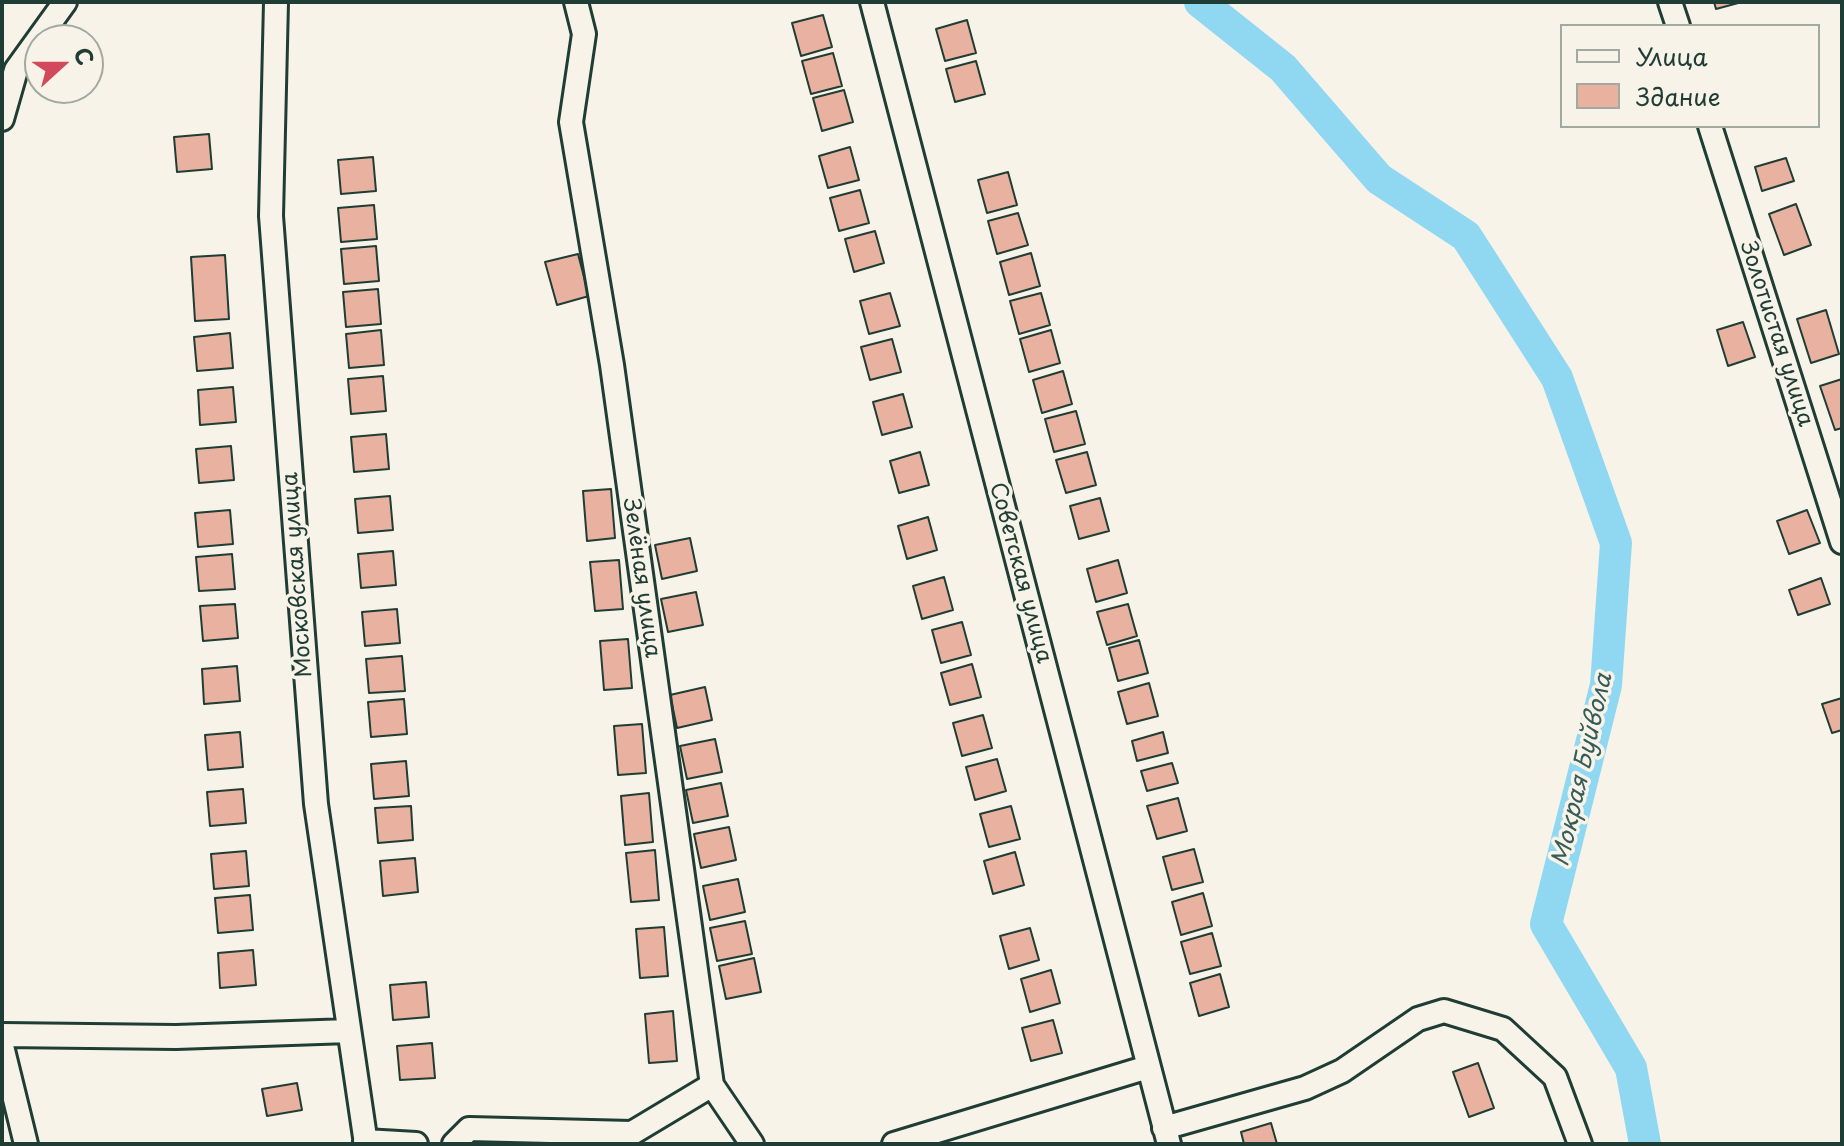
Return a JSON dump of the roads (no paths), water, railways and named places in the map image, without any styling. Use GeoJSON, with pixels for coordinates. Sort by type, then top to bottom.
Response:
{"type":"FeatureCollection","features":[{"type":"Feature","properties":{"kind":"street"},"geometry":{"type":"LineString","coordinates":[[2,119],[16,70],[65,2]]}},
{"type":"Feature","properties":{"kind":"street","name":"Московская улица"},"geometry":{"type":"LineString","coordinates":[[276,2],[271,216],[316,804],[366,1142]]}},
{"type":"Feature","properties":{"kind":"street","name":"Зелёная улица"},"geometry":{"type":"LineString","coordinates":[[576,2],[584,34],[571,122],[612,365],[712,1085],[752,1144]]}},
{"type":"Feature","properties":{"kind":"street","name":"Советская улица"},"geometry":{"type":"LineString","coordinates":[[872,2],[1166,1136]]}},
{"type":"Feature","properties":{"kind":"street"},"geometry":{"type":"LineString","coordinates":[[1670,2],[1677,24]]}},
{"type":"Feature","properties":{"kind":"street","name":"Золотистая улица"},"geometry":{"type":"LineString","coordinates":[[1711,128],[1842,542]]}},
{"type":"Feature","properties":{"kind":"street"},"geometry":{"type":"LineString","coordinates":[[1166,1136],[1305,1088],[1342,1071],[1418,1019],[1444,1011],[1459,1013],[1503,1029],[1555,1077],[1580,1144]]}},
{"type":"Feature","properties":{"kind":"street"},"geometry":{"type":"LineString","coordinates":[[2,1035],[176,1037],[349,1031]]}},
{"type":"Feature","properties":{"kind":"street"},"geometry":{"type":"LineString","coordinates":[[2,1046],[25,1137]]}},
{"type":"Feature","properties":{"kind":"street"},"geometry":{"type":"LineString","coordinates":[[894,1144],[1148,1067]]}},
{"type":"Feature","properties":{"kind":"street"},"geometry":{"type":"LineString","coordinates":[[454,1144],[469,1129],[632,1133],[712,1085]]}},
{"type":"Feature","properties":{"kind":"street"},"geometry":{"type":"LineString","coordinates":[[366,1142],[416,1144]]}},
{"type":"Feature","properties":{"kind":"waterway","name":"Мокрая Буйвола"},"geometry":{"type":"LineString","coordinates":[[1200,2],[1283,68],[1379,179],[1466,236],[1557,378],[1616,543],[1606,685],[1546,924],[1631,1068],[1645,1144]]}}]}
